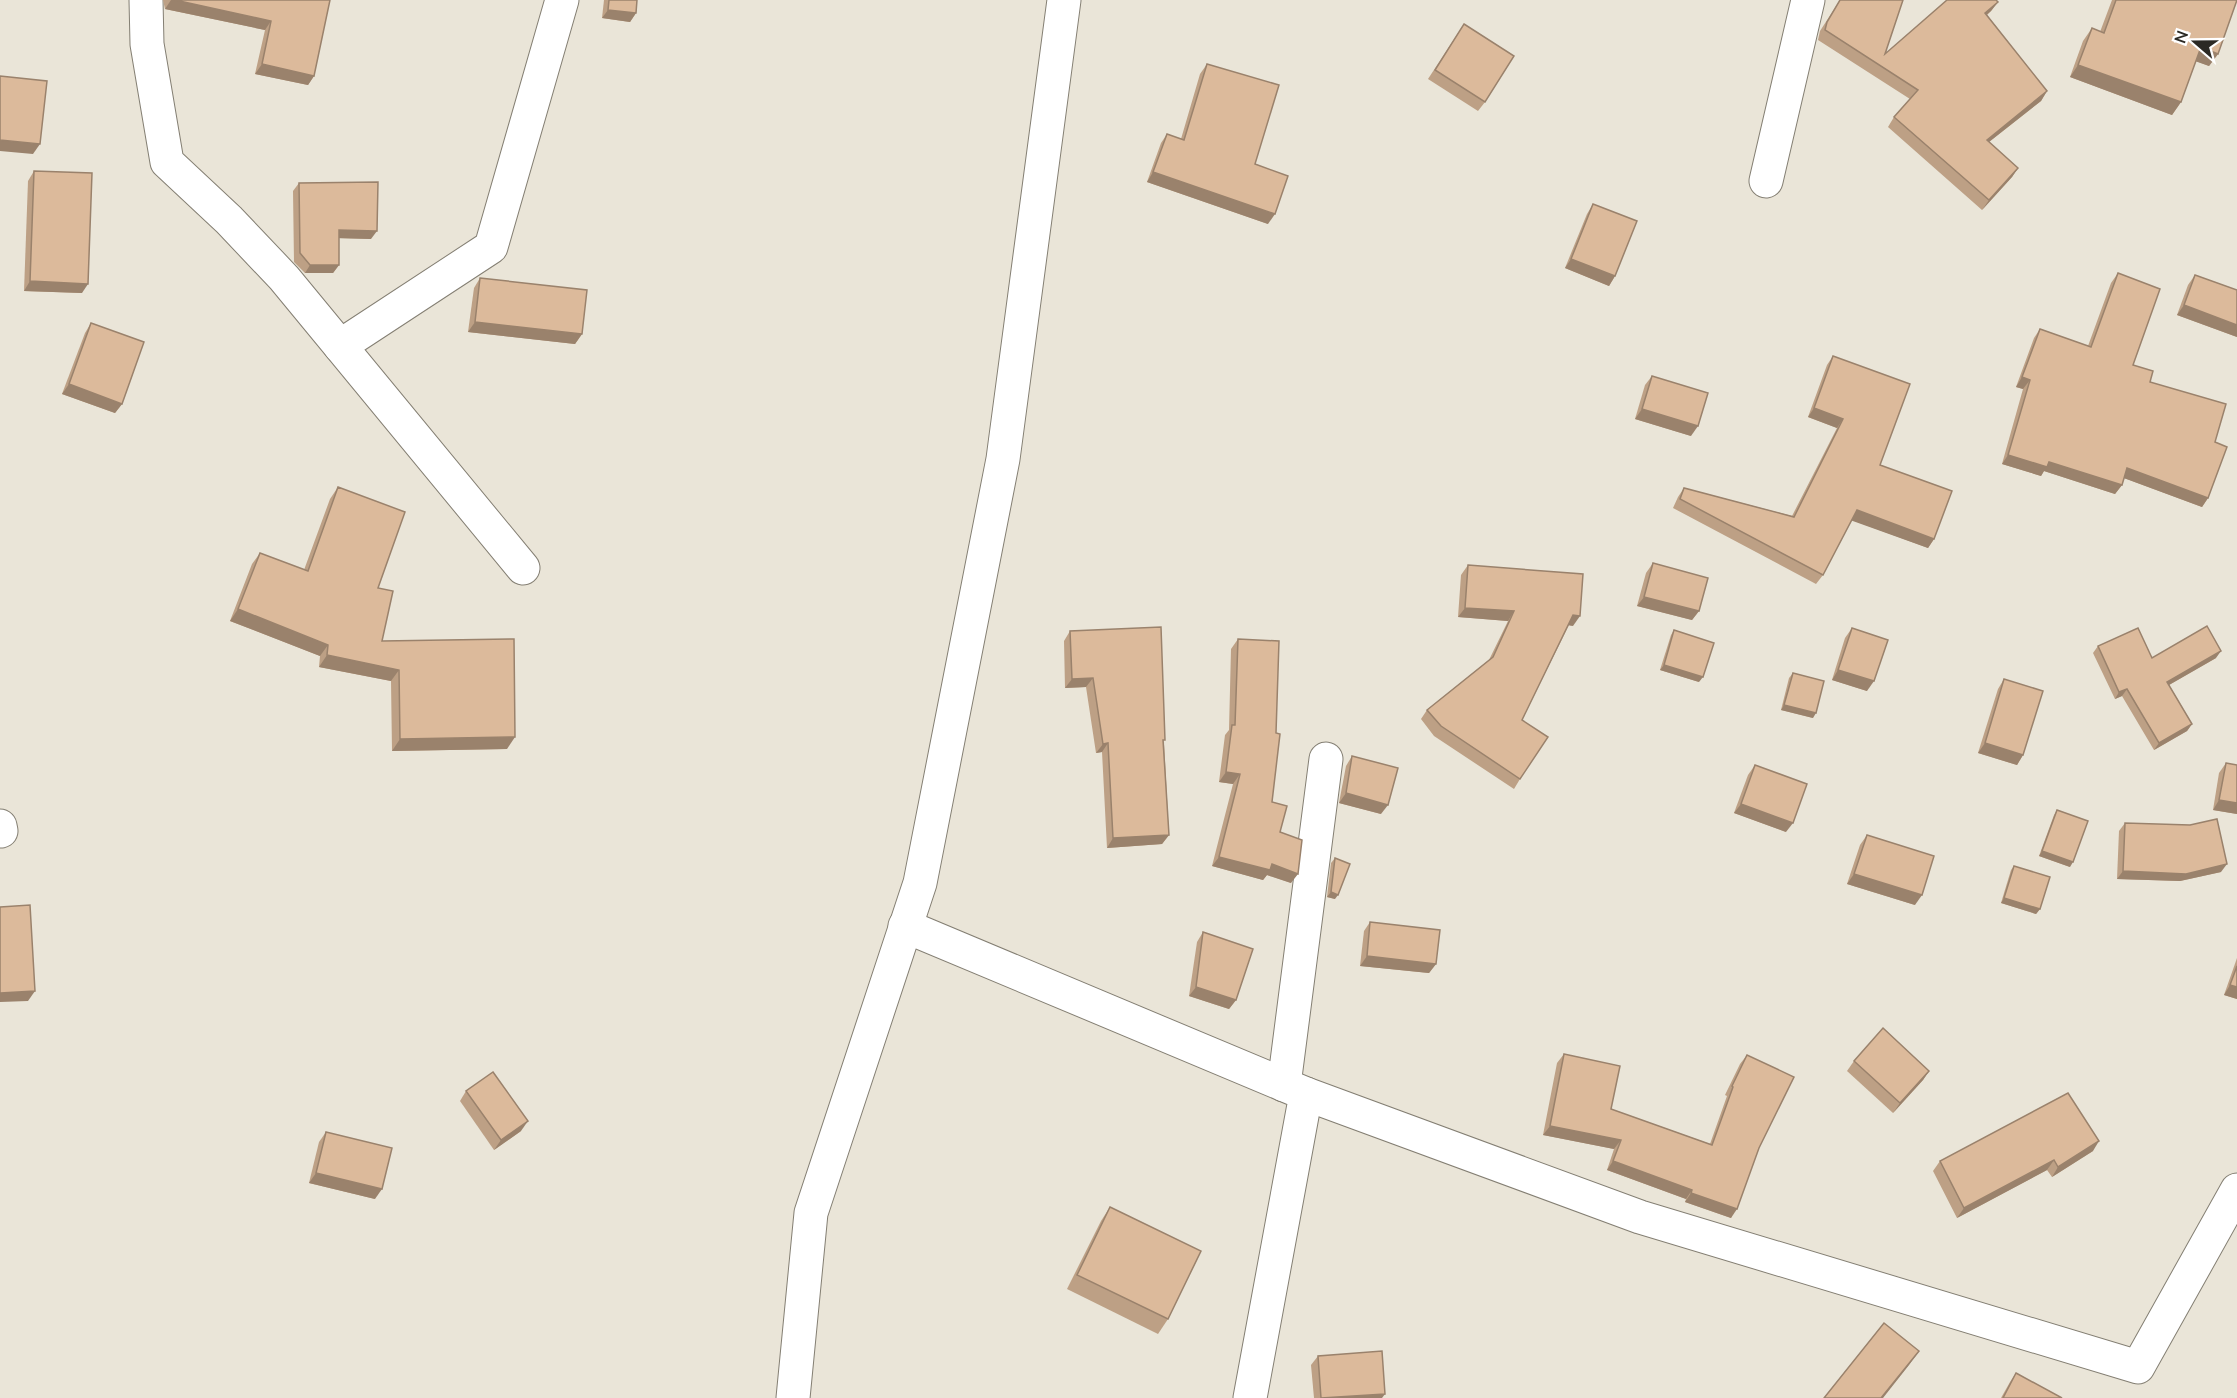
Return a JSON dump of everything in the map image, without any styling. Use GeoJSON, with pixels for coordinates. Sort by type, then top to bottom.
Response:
{"type":"FeatureCollection","features":[{"type":"Feature","properties":{"kind":"street"},"geometry":{"type":"LineString","coordinates":[[146,0],[147,44],[167,162],[284,278],[523,568]]}},
{"type":"Feature","properties":{"kind":"street"},"geometry":{"type":"LineString","coordinates":[[340,346],[491,247],[562,0]]}},
{"type":"Feature","properties":{"kind":"street"},"geometry":{"type":"LineString","coordinates":[[792,1398],[811,1213],[920,883],[1003,459],[1064,0]]}},
{"type":"Feature","properties":{"kind":"street"},"geometry":{"type":"LineString","coordinates":[[1766,181],[1808,0]]}},
{"type":"Feature","properties":{"kind":"street"},"geometry":{"type":"LineString","coordinates":[[1250,1398],[1295,1089],[1326,759]]}},
{"type":"Feature","properties":{"kind":"street"},"geometry":{"type":"LineString","coordinates":[[905,926],[1295,1089],[1640,1217],[2138,1367],[2237,1190]]}},
{"type":"Feature","properties":{"kind":"building"},"geometry":{"type":"Polygon","coordinates":[[[175,0],[330,0],[314,76],[262,64],[271,21],[175,0]]]}},
{"type":"Feature","properties":{"kind":"building"},"geometry":{"type":"Polygon","coordinates":[[[609,0],[637,0],[636,13],[608,10],[609,0]]]}},
{"type":"Feature","properties":{"kind":"building"},"geometry":{"type":"Polygon","coordinates":[[[1840,0],[1903,0],[1885,54],[1947,0],[1996,0],[1998,2],[1985,13],[2047,91],[1987,140],[2018,168],[1989,200],[1894,117],[1918,90],[1825,30],[1840,0]]]}},
{"type":"Feature","properties":{"kind":"building"},"geometry":{"type":"Polygon","coordinates":[[[2116,0],[2237,0],[2218,54],[2201,47],[2181,102],[2078,65],[2092,28],[2104,33],[2116,0]]]}},
{"type":"Feature","properties":{"kind":"building"},"geometry":{"type":"Polygon","coordinates":[[[1464,24],[1514,56],[1485,102],[1435,70],[1464,24]]]}},
{"type":"Feature","properties":{"kind":"building"},"geometry":{"type":"Polygon","coordinates":[[[1207,64],[1279,85],[1255,164],[1288,176],[1275,214],[1153,172],[1167,134],[1184,140],[1207,64]]]}},
{"type":"Feature","properties":{"kind":"building"},"geometry":{"type":"Polygon","coordinates":[[[0,76],[47,81],[40,144],[0,140],[0,76]]]}},
{"type":"Feature","properties":{"kind":"building"},"geometry":{"type":"Polygon","coordinates":[[[34,171],[92,173],[88,284],[30,281],[34,171]]]}},
{"type":"Feature","properties":{"kind":"building"},"geometry":{"type":"Polygon","coordinates":[[[378,182],[377,231],[339,230],[339,265],[310,265],[300,253],[299,183],[378,182]]]}},
{"type":"Feature","properties":{"kind":"building"},"geometry":{"type":"Polygon","coordinates":[[[1593,204],[1637,221],[1615,276],[1571,259],[1593,204]]]}},
{"type":"Feature","properties":{"kind":"building"},"geometry":{"type":"Polygon","coordinates":[[[2118,273],[2160,289],[2133,365],[2153,371],[2150,382],[2226,404],[2215,442],[2227,447],[2208,498],[2127,468],[2122,485],[2049,462],[2047,467],[2008,455],[2030,380],[2022,377],[2040,329],[2091,347],[2118,273]]]}},
{"type":"Feature","properties":{"kind":"building"},"geometry":{"type":"Polygon","coordinates":[[[2195,275],[2237,290],[2237,325],[2184,305],[2195,275]]]}},
{"type":"Feature","properties":{"kind":"building"},"geometry":{"type":"Polygon","coordinates":[[[480,278],[587,290],[582,334],[475,322],[480,278]]]}},
{"type":"Feature","properties":{"kind":"building"},"geometry":{"type":"Polygon","coordinates":[[[91,323],[144,342],[122,404],[69,384],[91,323]]]}},
{"type":"Feature","properties":{"kind":"building"},"geometry":{"type":"Polygon","coordinates":[[[1833,356],[1910,384],[1880,465],[1952,491],[1934,539],[1857,510],[1823,575],[1680,499],[1684,488],[1794,517],[1843,419],[1814,408],[1833,356]]]}},
{"type":"Feature","properties":{"kind":"building"},"geometry":{"type":"Polygon","coordinates":[[[1652,376],[1708,393],[1698,426],[1642,409],[1652,376]]]}},
{"type":"Feature","properties":{"kind":"building"},"geometry":{"type":"Polygon","coordinates":[[[338,487],[405,512],[378,588],[393,591],[382,641],[514,639],[515,737],[400,739],[399,670],[327,655],[328,645],[238,609],[260,553],[308,571],[338,487]]]}},
{"type":"Feature","properties":{"kind":"building"},"geometry":{"type":"Polygon","coordinates":[[[1653,563],[1708,578],[1699,611],[1644,597],[1653,563]]]}},
{"type":"Feature","properties":{"kind":"building"},"geometry":{"type":"Polygon","coordinates":[[[1468,565],[1583,574],[1580,616],[1573,615],[1522,720],[1548,737],[1520,779],[1441,726],[1427,710],[1493,657],[1514,611],[1465,608],[1468,565]]]}},
{"type":"Feature","properties":{"kind":"building"},"geometry":{"type":"Polygon","coordinates":[[[2207,626],[2221,651],[2167,682],[2192,724],[2159,743],[2127,689],[2119,692],[2098,646],[2138,628],[2152,658],[2207,626]]]}},
{"type":"Feature","properties":{"kind":"building"},"geometry":{"type":"Polygon","coordinates":[[[1161,627],[1165,740],[1163,740],[1169,835],[1113,838],[1108,743],[1103,744],[1093,678],[1072,679],[1070,631],[1161,627]]]}},
{"type":"Feature","properties":{"kind":"building"},"geometry":{"type":"Polygon","coordinates":[[[1852,628],[1888,640],[1874,681],[1838,670],[1852,628]]]}},
{"type":"Feature","properties":{"kind":"building"},"geometry":{"type":"Polygon","coordinates":[[[1674,630],[1714,643],[1703,677],[1664,665],[1674,630]]]}},
{"type":"Feature","properties":{"kind":"building"},"geometry":{"type":"Polygon","coordinates":[[[1238,639],[1279,641],[1276,733],[1280,734],[1272,802],[1287,806],[1280,832],[1302,840],[1298,874],[1272,864],[1270,870],[1219,857],[1240,774],[1226,772],[1232,725],[1235,725],[1238,639]]]}},
{"type":"Feature","properties":{"kind":"building"},"geometry":{"type":"Polygon","coordinates":[[[1793,673],[1824,681],[1816,713],[1784,705],[1793,673]]]}},
{"type":"Feature","properties":{"kind":"building"},"geometry":{"type":"Polygon","coordinates":[[[2004,679],[2043,691],[2023,755],[1985,743],[2004,679]]]}},
{"type":"Feature","properties":{"kind":"building"},"geometry":{"type":"Polygon","coordinates":[[[1352,756],[1398,768],[1388,805],[1346,793],[1352,756]]]}},
{"type":"Feature","properties":{"kind":"building"},"geometry":{"type":"Polygon","coordinates":[[[2226,763],[2237,765],[2237,803],[2219,800],[2226,763]]]}},
{"type":"Feature","properties":{"kind":"building"},"geometry":{"type":"Polygon","coordinates":[[[1755,765],[1807,784],[1793,823],[1741,804],[1755,765]]]}},
{"type":"Feature","properties":{"kind":"building"},"geometry":{"type":"Polygon","coordinates":[[[2057,810],[2088,821],[2073,862],[2042,851],[2057,810]]]}},
{"type":"Feature","properties":{"kind":"building"},"geometry":{"type":"Polygon","coordinates":[[[2217,819],[2227,864],[2186,874],[2123,871],[2125,823],[2190,825],[2217,819]]]}},
{"type":"Feature","properties":{"kind":"building"},"geometry":{"type":"Polygon","coordinates":[[[1867,835],[1934,856],[1922,895],[1854,874],[1867,835]]]}},
{"type":"Feature","properties":{"kind":"building"},"geometry":{"type":"Polygon","coordinates":[[[1335,858],[1350,864],[1338,895],[1331,892],[1335,858]]]}},
{"type":"Feature","properties":{"kind":"building"},"geometry":{"type":"Polygon","coordinates":[[[2014,866],[2050,877],[2040,909],[2004,898],[2014,866]]]}},
{"type":"Feature","properties":{"kind":"building"},"geometry":{"type":"Polygon","coordinates":[[[30,905],[35,991],[0,993],[0,907],[30,905]]]}},
{"type":"Feature","properties":{"kind":"building"},"geometry":{"type":"Polygon","coordinates":[[[1370,922],[1440,930],[1436,964],[1367,956],[1370,922]]]}},
{"type":"Feature","properties":{"kind":"building"},"geometry":{"type":"Polygon","coordinates":[[[1203,932],[1253,949],[1236,1000],[1196,987],[1203,932]]]}},
{"type":"Feature","properties":{"kind":"building"},"geometry":{"type":"Polygon","coordinates":[[[2237,966],[2237,987],[2230,985],[2237,966]]]}},
{"type":"Feature","properties":{"kind":"building"},"geometry":{"type":"Polygon","coordinates":[[[1883,1028],[1929,1071],[1900,1103],[1854,1061],[1883,1028]]]}},
{"type":"Feature","properties":{"kind":"building"},"geometry":{"type":"Polygon","coordinates":[[[1564,1054],[1620,1066],[1611,1109],[1712,1145],[1732,1086],[1747,1055],[1794,1077],[1759,1148],[1737,1209],[1613,1161],[1621,1140],[1550,1126],[1564,1054]]]}},
{"type":"Feature","properties":{"kind":"building"},"geometry":{"type":"Polygon","coordinates":[[[493,1072],[528,1121],[501,1140],[466,1091],[493,1072]]]}},
{"type":"Feature","properties":{"kind":"building"},"geometry":{"type":"Polygon","coordinates":[[[2068,1093],[2099,1141],[2058,1167],[2054,1160],[1964,1208],[1940,1161],[2068,1093]]]}},
{"type":"Feature","properties":{"kind":"building"},"geometry":{"type":"Polygon","coordinates":[[[326,1132],[392,1148],[382,1189],[316,1173],[326,1132]]]}},
{"type":"Feature","properties":{"kind":"building"},"geometry":{"type":"Polygon","coordinates":[[[1110,1207],[1201,1251],[1168,1319],[1077,1275],[1110,1207]]]}},
{"type":"Feature","properties":{"kind":"building"},"geometry":{"type":"Polygon","coordinates":[[[1884,1323],[1919,1351],[1881,1398],[1824,1398],[1884,1323]]]}},
{"type":"Feature","properties":{"kind":"building"},"geometry":{"type":"Polygon","coordinates":[[[1382,1351],[1385,1394],[1321,1398],[1318,1356],[1382,1351]]]}},
{"type":"Feature","properties":{"kind":"building"},"geometry":{"type":"Polygon","coordinates":[[[2016,1373],[2062,1398],[2003,1398],[2016,1373]]]}}]}
